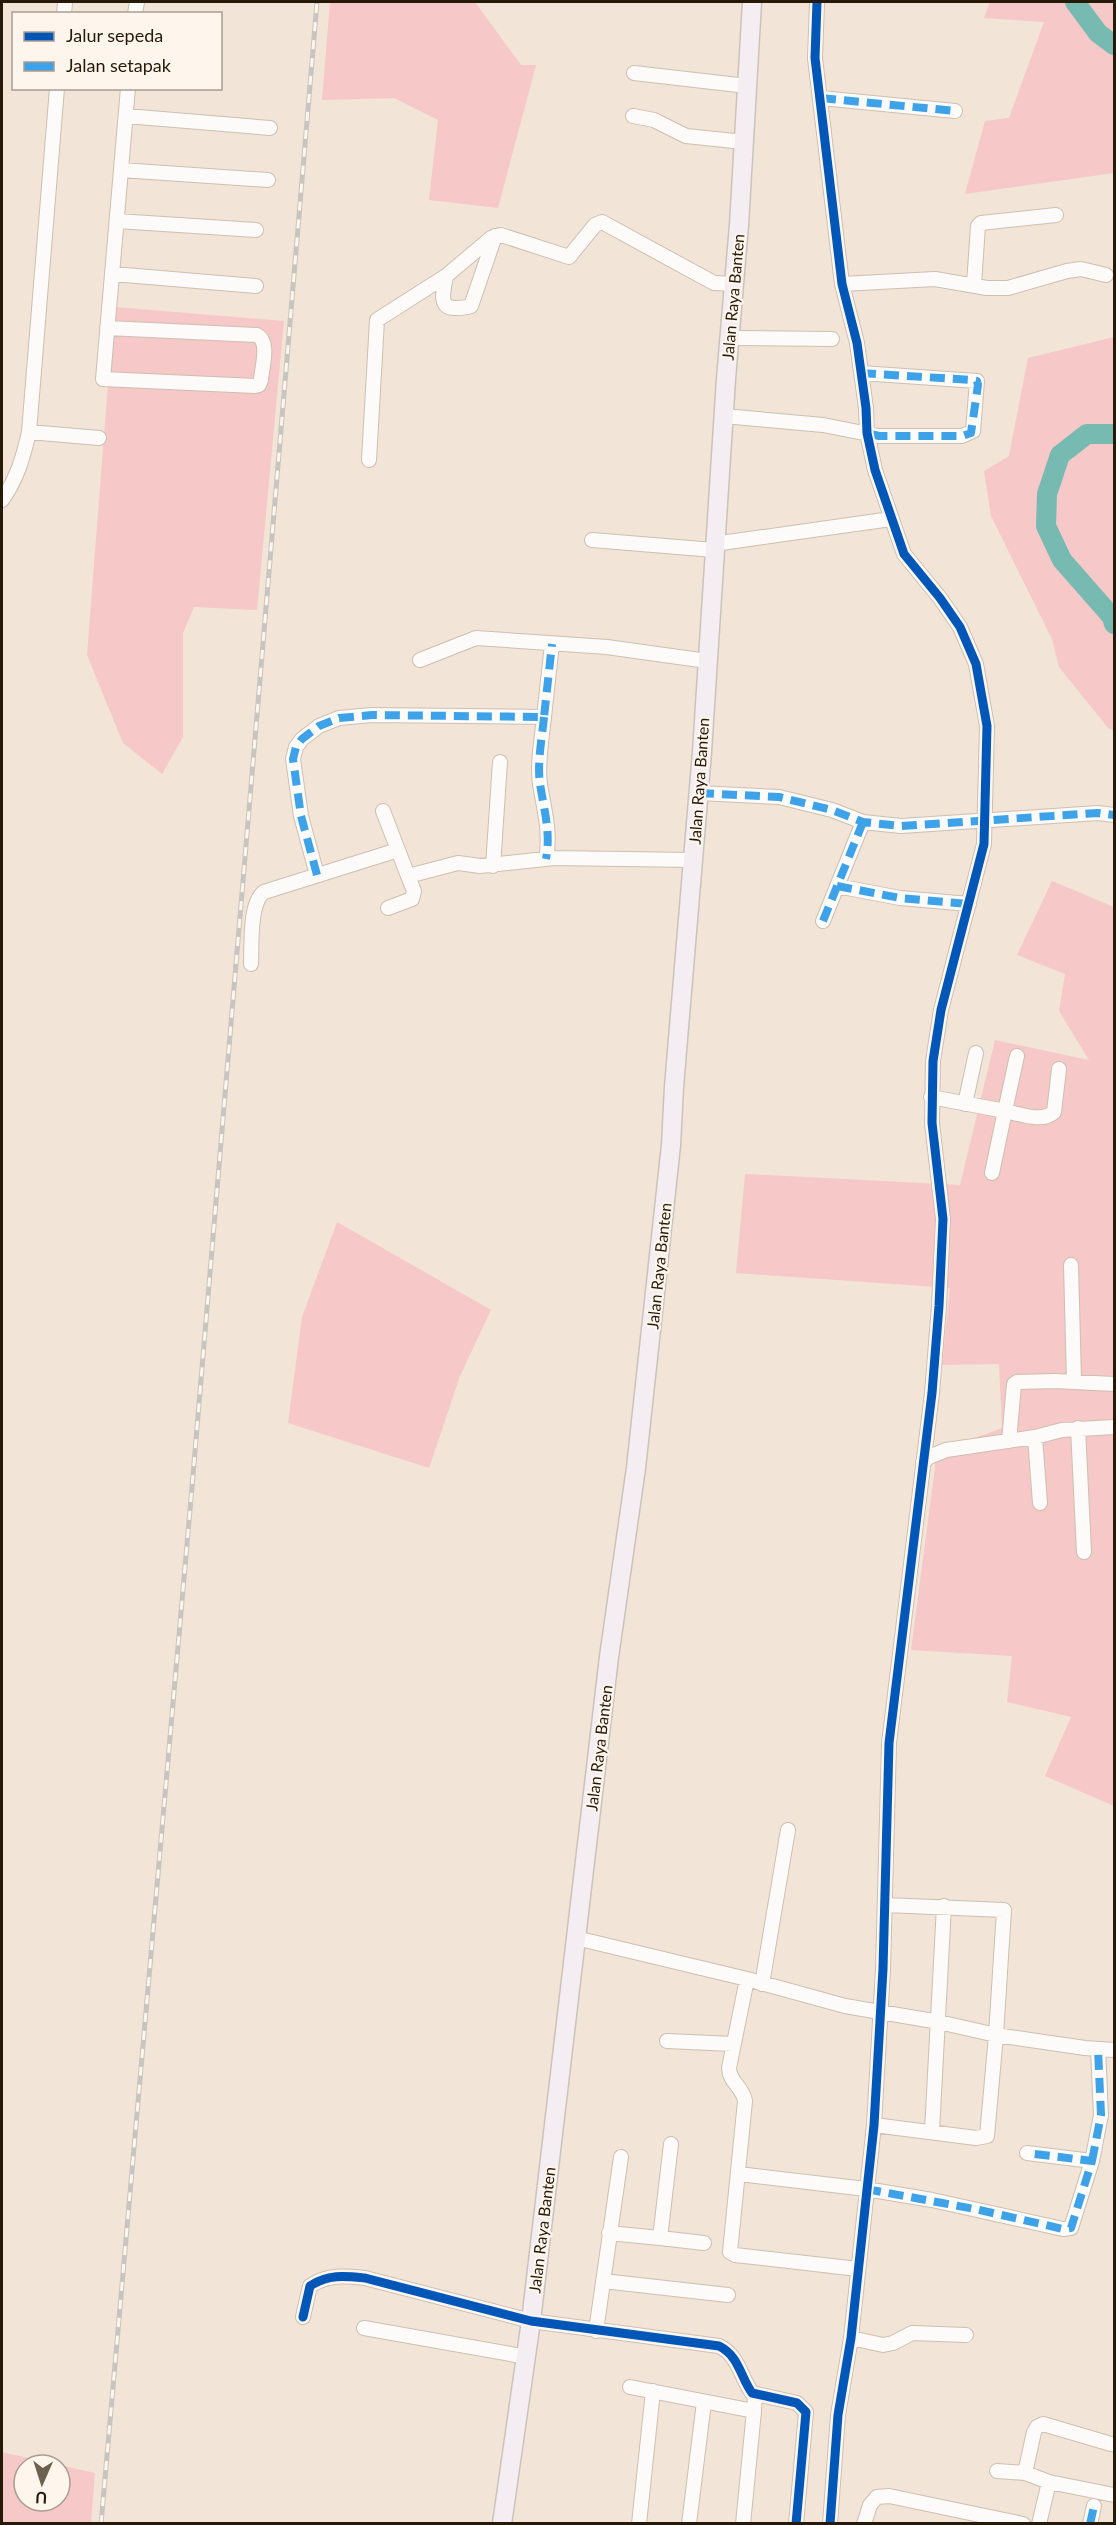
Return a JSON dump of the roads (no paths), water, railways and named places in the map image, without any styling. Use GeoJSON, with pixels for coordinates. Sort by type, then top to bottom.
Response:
{"type":"FeatureCollection","features":[{"type":"Feature","properties":{"kind":"main road","name":"Jalan Raya Banten"},"geometry":{"type":"LineString","coordinates":[[502,2523],[527,2357],[609,1657],[629,1527],[652,1338],[671,1145],[699,793],[752,2]]}},
{"type":"Feature","properties":{"kind":"street"},"geometry":{"type":"LineString","coordinates":[[817,2],[815,58],[842,284],[861,373],[867,433],[876,470],[904,554],[940,597],[960,627],[976,664],[987,726],[982,858],[939,1019],[931,1097],[943,1219],[938,1317],[932,1393],[889,1743],[885,1905],[874,2125],[851,2338],[838,2415],[830,2523]]}},
{"type":"Feature","properties":{"kind":"street"},"geometry":{"type":"LineString","coordinates":[[634,73],[747,86]]}},
{"type":"Feature","properties":{"kind":"street"},"geometry":{"type":"LineString","coordinates":[[2,500],[15,481],[23,461],[29,432],[57,90]]}},
{"type":"Feature","properties":{"kind":"street"},"geometry":{"type":"LineString","coordinates":[[107,328],[257,335],[262,338],[264,344],[261,380],[259,385],[255,386],[103,379],[107,328],[122,171],[128,90]]}},
{"type":"Feature","properties":{"kind":"street"},"geometry":{"type":"LineString","coordinates":[[821,98],[955,111]]}},
{"type":"Feature","properties":{"kind":"street"},"geometry":{"type":"LineString","coordinates":[[126,116],[270,128]]}},
{"type":"Feature","properties":{"kind":"street"},"geometry":{"type":"LineString","coordinates":[[633,116],[654,120],[686,136],[744,142]]}},
{"type":"Feature","properties":{"kind":"street"},"geometry":{"type":"LineString","coordinates":[[122,171],[268,180]]}},
{"type":"Feature","properties":{"kind":"street"},"geometry":{"type":"LineString","coordinates":[[974,284],[978,226],[981,223],[1056,215]]}},
{"type":"Feature","properties":{"kind":"street"},"geometry":{"type":"LineString","coordinates":[[117,221],[256,230]]}},
{"type":"Feature","properties":{"kind":"street"},"geometry":{"type":"LineString","coordinates":[[369,460],[377,320],[446,276],[495,236],[501,235],[569,257],[595,225],[602,222],[714,283],[734,284]]}},
{"type":"Feature","properties":{"kind":"street"},"geometry":{"type":"LineString","coordinates":[[446,276],[443,301],[445,306],[466,308],[471,306],[495,236]]}},
{"type":"Feature","properties":{"kind":"street"},"geometry":{"type":"LineString","coordinates":[[842,284],[935,279],[987,288],[1008,288],[1049,275],[1081,269],[1106,275]]}},
{"type":"Feature","properties":{"kind":"street"},"geometry":{"type":"LineString","coordinates":[[113,274],[256,286]]}},
{"type":"Feature","properties":{"kind":"street"},"geometry":{"type":"LineString","coordinates":[[730,338],[832,339]]}},
{"type":"Feature","properties":{"kind":"street"},"geometry":{"type":"LineString","coordinates":[[724,416],[823,425],[879,436],[962,436],[971,433],[977,381],[861,373]]}},
{"type":"Feature","properties":{"kind":"street"},"geometry":{"type":"LineString","coordinates":[[29,432],[99,438]]}},
{"type":"Feature","properties":{"kind":"street"},"geometry":{"type":"LineString","coordinates":[[592,540],[714,547],[891,519]]}},
{"type":"Feature","properties":{"kind":"street"},"geometry":{"type":"LineString","coordinates":[[420,660],[476,638],[608,647],[707,661]]}},
{"type":"Feature","properties":{"kind":"street"},"geometry":{"type":"LineString","coordinates":[[546,859],[549,835],[539,781],[552,644]]}},
{"type":"Feature","properties":{"kind":"street"},"geometry":{"type":"LineString","coordinates":[[317,875],[301,816],[293,759],[296,747],[302,739],[319,726],[339,718],[372,715],[544,717]]}},
{"type":"Feature","properties":{"kind":"street"},"geometry":{"type":"LineString","coordinates":[[493,866],[500,762]]}},
{"type":"Feature","properties":{"kind":"street"},"geometry":{"type":"LineString","coordinates":[[699,793],[779,797],[832,810],[863,822],[901,826],[1075,817],[1098,813],[1114,815]]}},
{"type":"Feature","properties":{"kind":"street"},"geometry":{"type":"LineString","coordinates":[[383,811],[414,895],[412,899],[388,908]]}},
{"type":"Feature","properties":{"kind":"street"},"geometry":{"type":"LineString","coordinates":[[823,921],[863,822]]}},
{"type":"Feature","properties":{"kind":"street"},"geometry":{"type":"LineString","coordinates":[[251,964],[255,905],[259,896],[264,892],[398,850]]}},
{"type":"Feature","properties":{"kind":"street"},"geometry":{"type":"LineString","coordinates":[[408,876],[458,863],[493,866],[546,859],[693,860]]}},
{"type":"Feature","properties":{"kind":"street"},"geometry":{"type":"LineString","coordinates":[[837,885],[900,898],[969,904]]}},
{"type":"Feature","properties":{"kind":"street"},"geometry":{"type":"LineString","coordinates":[[965,1104],[976,1053]]}},
{"type":"Feature","properties":{"kind":"street"},"geometry":{"type":"LineString","coordinates":[[992,1173],[1017,1056]]}},
{"type":"Feature","properties":{"kind":"street"},"geometry":{"type":"LineString","coordinates":[[931,1097],[1042,1118],[1049,1117],[1054,1112],[1059,1069]]}},
{"type":"Feature","properties":{"kind":"street"},"geometry":{"type":"LineString","coordinates":[[1071,1264],[1074,1381]]}},
{"type":"Feature","properties":{"kind":"street"},"geometry":{"type":"LineString","coordinates":[[1009,1441],[1017,1382],[1074,1381],[1114,1384]]}},
{"type":"Feature","properties":{"kind":"street"},"geometry":{"type":"LineString","coordinates":[[923,1462],[946,1450],[1035,1437],[1077,1428],[1114,1427]]}},
{"type":"Feature","properties":{"kind":"street"},"geometry":{"type":"LineString","coordinates":[[1077,1428],[1084,1552]]}},
{"type":"Feature","properties":{"kind":"street"},"geometry":{"type":"LineString","coordinates":[[1035,1437],[1040,1503]]}},
{"type":"Feature","properties":{"kind":"street"},"geometry":{"type":"LineString","coordinates":[[762,1984],[788,1830]]}},
{"type":"Feature","properties":{"kind":"street"},"geometry":{"type":"LineString","coordinates":[[874,2125],[976,2138],[987,2136],[1004,1910],[885,1905]]}},
{"type":"Feature","properties":{"kind":"street"},"geometry":{"type":"LineString","coordinates":[[932,2131],[944,1906]]}},
{"type":"Feature","properties":{"kind":"street"},"geometry":{"type":"LineString","coordinates":[[576,1938],[747,1979],[845,2006],[939,2022],[996,2035],[1106,2049],[1101,2115],[1092,2161],[1073,2224],[1068,2229],[866,2189],[739,2174]]}},
{"type":"Feature","properties":{"kind":"street"},"geometry":{"type":"LineString","coordinates":[[747,1979],[733,2044],[729,2076],[744,2093],[745,2101],[730,2250],[732,2254],[858,2269]]}},
{"type":"Feature","properties":{"kind":"street"},"geometry":{"type":"LineString","coordinates":[[667,2041],[733,2044]]}},
{"type":"Feature","properties":{"kind":"street"},"geometry":{"type":"LineString","coordinates":[[660,2238],[670,2144]]}},
{"type":"Feature","properties":{"kind":"street"},"geometry":{"type":"LineString","coordinates":[[1027,2153],[1092,2161]]}},
{"type":"Feature","properties":{"kind":"street"},"geometry":{"type":"LineString","coordinates":[[596,2331],[621,2157]]}},
{"type":"Feature","properties":{"kind":"street"},"geometry":{"type":"LineString","coordinates":[[609,2233],[704,2243]]}},
{"type":"Feature","properties":{"kind":"street"},"geometry":{"type":"LineString","coordinates":[[303,2317],[310,2286],[321,2279],[341,2275],[365,2278],[531,2321],[719,2346],[729,2351],[735,2358],[749,2389],[755,2394],[797,2403],[807,2412],[796,2523]]}},
{"type":"Feature","properties":{"kind":"street"},"geometry":{"type":"LineString","coordinates":[[603,2281],[729,2295]]}},
{"type":"Feature","properties":{"kind":"street"},"geometry":{"type":"LineString","coordinates":[[364,2328],[527,2357]]}},
{"type":"Feature","properties":{"kind":"street"},"geometry":{"type":"LineString","coordinates":[[851,2338],[883,2345],[893,2343],[912,2333],[966,2335]]}},
{"type":"Feature","properties":{"kind":"street"},"geometry":{"type":"LineString","coordinates":[[630,2387],[754,2411]]}},
{"type":"Feature","properties":{"kind":"street"},"geometry":{"type":"LineString","coordinates":[[639,2523],[653,2391]]}},
{"type":"Feature","properties":{"kind":"street"},"geometry":{"type":"LineString","coordinates":[[743,2523],[755,2394]]}},
{"type":"Feature","properties":{"kind":"street"},"geometry":{"type":"LineString","coordinates":[[689,2523],[704,2402]]}},
{"type":"Feature","properties":{"kind":"street"},"geometry":{"type":"LineString","coordinates":[[1025,2474],[1034,2432],[1043,2424],[1111,2444]]}},
{"type":"Feature","properties":{"kind":"street"},"geometry":{"type":"LineString","coordinates":[[997,2470],[1114,2494]]}},
{"type":"Feature","properties":{"kind":"street"},"geometry":{"type":"LineString","coordinates":[[1039,2523],[1049,2482]]}},
{"type":"Feature","properties":{"kind":"street"},"geometry":{"type":"LineString","coordinates":[[864,2523],[870,2505],[877,2497],[889,2496],[1023,2523]]}},
{"type":"Feature","properties":{"kind":"street"},"geometry":{"type":"LineString","coordinates":[[1090,2523],[1094,2506]]}},
{"type":"Feature","properties":{"kind":"waterway"},"geometry":{"type":"LineString","coordinates":[[1075,2],[1098,33],[1114,45]]}},
{"type":"Feature","properties":{"kind":"waterway"},"geometry":{"type":"LineString","coordinates":[[1114,434],[1087,434],[1060,455],[1047,494],[1046,526],[1062,560],[1112,617],[1114,624]]}},
{"type":"Feature","properties":{"kind":"railway"},"geometry":{"type":"LineString","coordinates":[[101,2524],[192,1487],[317,2]]}}]}
